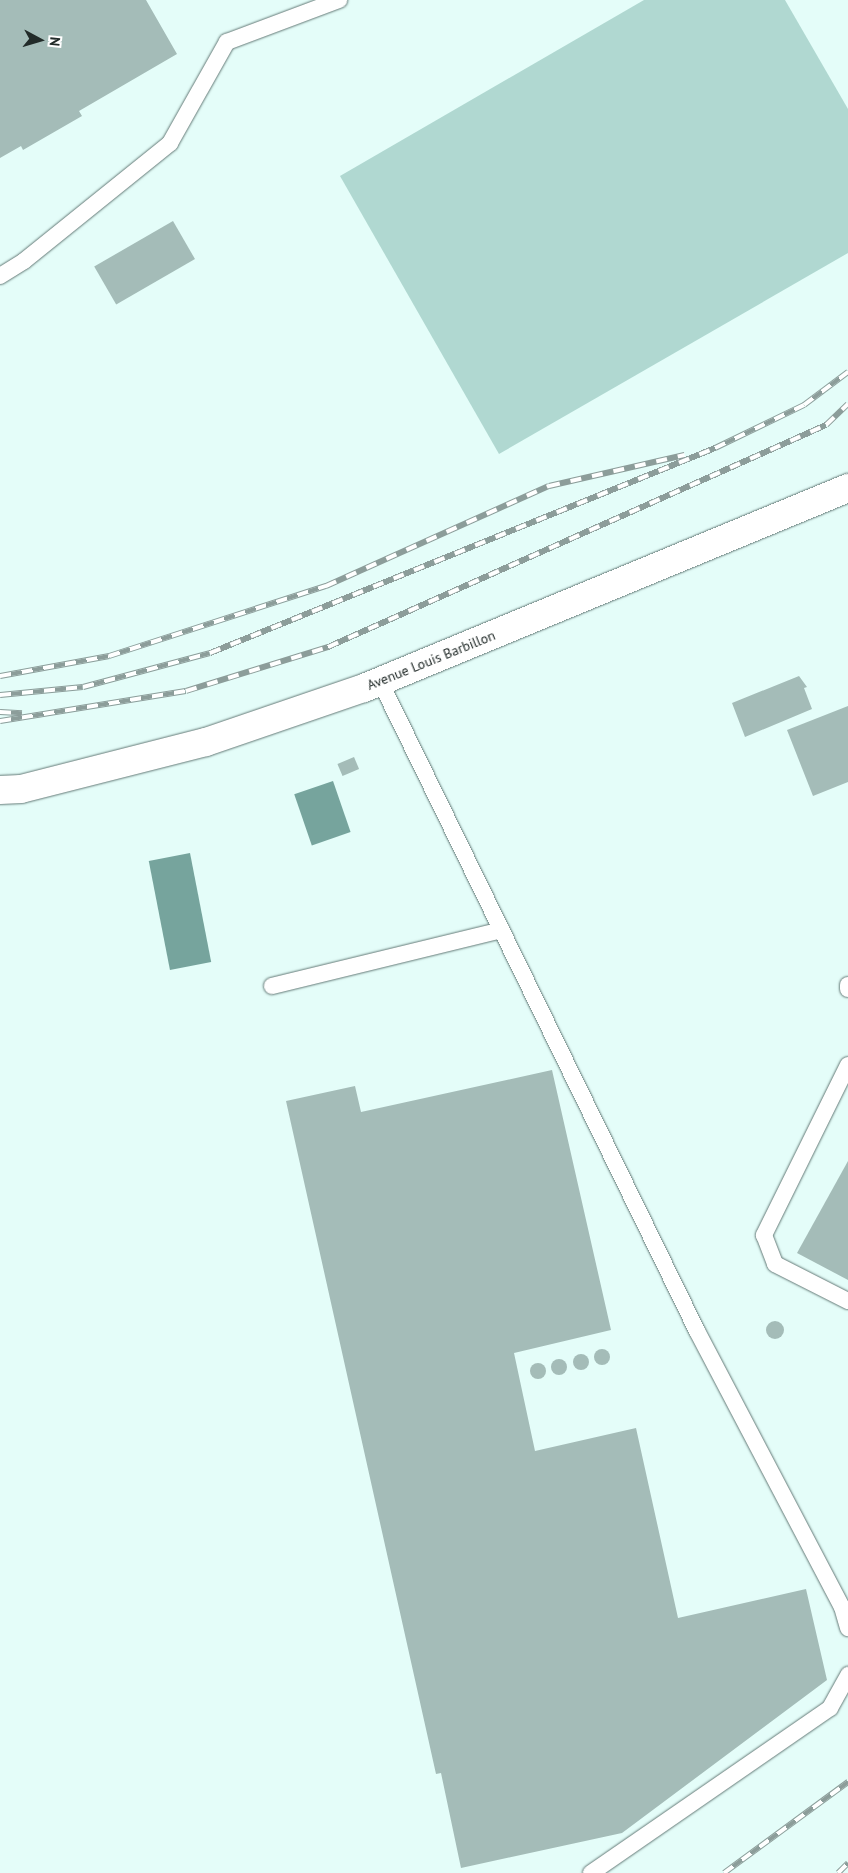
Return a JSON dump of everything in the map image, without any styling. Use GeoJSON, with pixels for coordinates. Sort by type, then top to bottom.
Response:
{"type":"FeatureCollection","features":[{"type":"Feature","properties":{"kind":"street","name":"Avenue Louis Barbillon"},"geometry":{"type":"LineString","coordinates":[[0,790],[21,789],[206,742],[380,681],[848,488]]}},
{"type":"Feature","properties":{"kind":"lane"},"geometry":{"type":"LineString","coordinates":[[0,276],[24,261],[170,143],[227,42],[339,0]]}},
{"type":"Feature","properties":{"kind":"lane"},"geometry":{"type":"LineString","coordinates":[[380,681],[697,1331],[842,1607],[848,1628]]}},
{"type":"Feature","properties":{"kind":"lane"},"geometry":{"type":"LineString","coordinates":[[272,986],[501,930]]}},
{"type":"Feature","properties":{"kind":"lane"},"geometry":{"type":"LineString","coordinates":[[848,1065],[764,1235],[775,1264],[848,1301]]}},
{"type":"Feature","properties":{"kind":"lane"},"geometry":{"type":"LineString","coordinates":[[591,1873],[830,1708],[848,1675]]}},
{"type":"Feature","properties":{"kind":"shaded area"},"geometry":{"type":"Polygon","coordinates":[[[644,0],[785,0],[848,109],[848,253],[499,454],[340,176],[644,0]]]}},
{"type":"Feature","properties":{"kind":"shaded area"},"geometry":{"type":"Polygon","coordinates":[[[333,781],[351,832],[312,845],[294,794],[333,781]]]}},
{"type":"Feature","properties":{"kind":"shaded area"},"geometry":{"type":"Polygon","coordinates":[[[190,853],[211,962],[170,970],[149,861],[190,853]]]}},
{"type":"Feature","properties":{"kind":"building"},"geometry":{"type":"Polygon","coordinates":[[[0,0],[146,0],[177,54],[79,111],[82,116],[23,150],[21,146],[0,158],[0,0]]]}},
{"type":"Feature","properties":{"kind":"building"},"geometry":{"type":"Polygon","coordinates":[[[173,221],[195,259],[116,305],[94,266],[173,221]]]}},
{"type":"Feature","properties":{"kind":"building"},"geometry":{"type":"Polygon","coordinates":[[[799,676],[807,687],[804,688],[812,709],[745,737],[732,703],[799,676]]]}},
{"type":"Feature","properties":{"kind":"building"},"geometry":{"type":"Polygon","coordinates":[[[848,706],[848,782],[813,796],[787,730],[848,706]]]}},
{"type":"Feature","properties":{"kind":"building"},"geometry":{"type":"Polygon","coordinates":[[[354,757],[359,769],[343,776],[337,764],[354,757]]]}},
{"type":"Feature","properties":{"kind":"building"},"geometry":{"type":"Polygon","coordinates":[[[552,1070],[611,1330],[514,1353],[535,1451],[636,1428],[678,1618],[806,1589],[827,1680],[622,1833],[461,1868],[441,1773],[436,1774],[286,1101],[355,1086],[361,1112],[552,1070]]]}},
{"type":"Feature","properties":{"kind":"building"},"geometry":{"type":"Polygon","coordinates":[[[848,1161],[848,1280],[797,1253],[848,1161]]]}},
{"type":"Feature","properties":{"kind":"building"},"geometry":{"type":"Polygon","coordinates":[[[771,1321],[779,1321],[784,1326],[782,1337],[771,1339],[766,1334],[766,1326],[771,1321]]]}},
{"type":"Feature","properties":{"kind":"building"},"geometry":{"type":"Polygon","coordinates":[[[602,1349],[608,1351],[610,1357],[608,1363],[602,1365],[596,1363],[594,1357],[596,1351],[602,1349]]]}},
{"type":"Feature","properties":{"kind":"building"},"geometry":{"type":"Polygon","coordinates":[[[578,1354],[584,1354],[589,1359],[587,1368],[578,1370],[573,1365],[573,1359],[578,1354]]]}},
{"type":"Feature","properties":{"kind":"building"},"geometry":{"type":"Polygon","coordinates":[[[559,1359],[565,1361],[567,1367],[565,1373],[559,1375],[553,1373],[551,1367],[553,1361],[559,1359]]]}},
{"type":"Feature","properties":{"kind":"building"},"geometry":{"type":"Polygon","coordinates":[[[535,1363],[541,1363],[546,1368],[544,1377],[535,1379],[530,1374],[530,1368],[535,1363]]]}},
{"type":"Feature","properties":{"kind":"railway"},"geometry":{"type":"LineString","coordinates":[[0,695],[83,687],[210,653],[715,448],[804,405],[848,372]]}},
{"type":"Feature","properties":{"kind":"railway"},"geometry":{"type":"LineString","coordinates":[[0,721],[186,691],[328,647],[826,425],[848,404]]}},
{"type":"Feature","properties":{"kind":"railway"},"geometry":{"type":"LineString","coordinates":[[0,676],[109,656],[326,586],[549,486],[684,455]]}},
{"type":"Feature","properties":{"kind":"railway"},"geometry":{"type":"LineString","coordinates":[[0,712],[22,713]]}},
{"type":"Feature","properties":{"kind":"railway"},"geometry":{"type":"LineString","coordinates":[[724,1873],[848,1782]]}},
{"type":"Feature","properties":{"kind":"railway"},"geometry":{"type":"LineString","coordinates":[[838,1873],[848,1863]]}}]}
